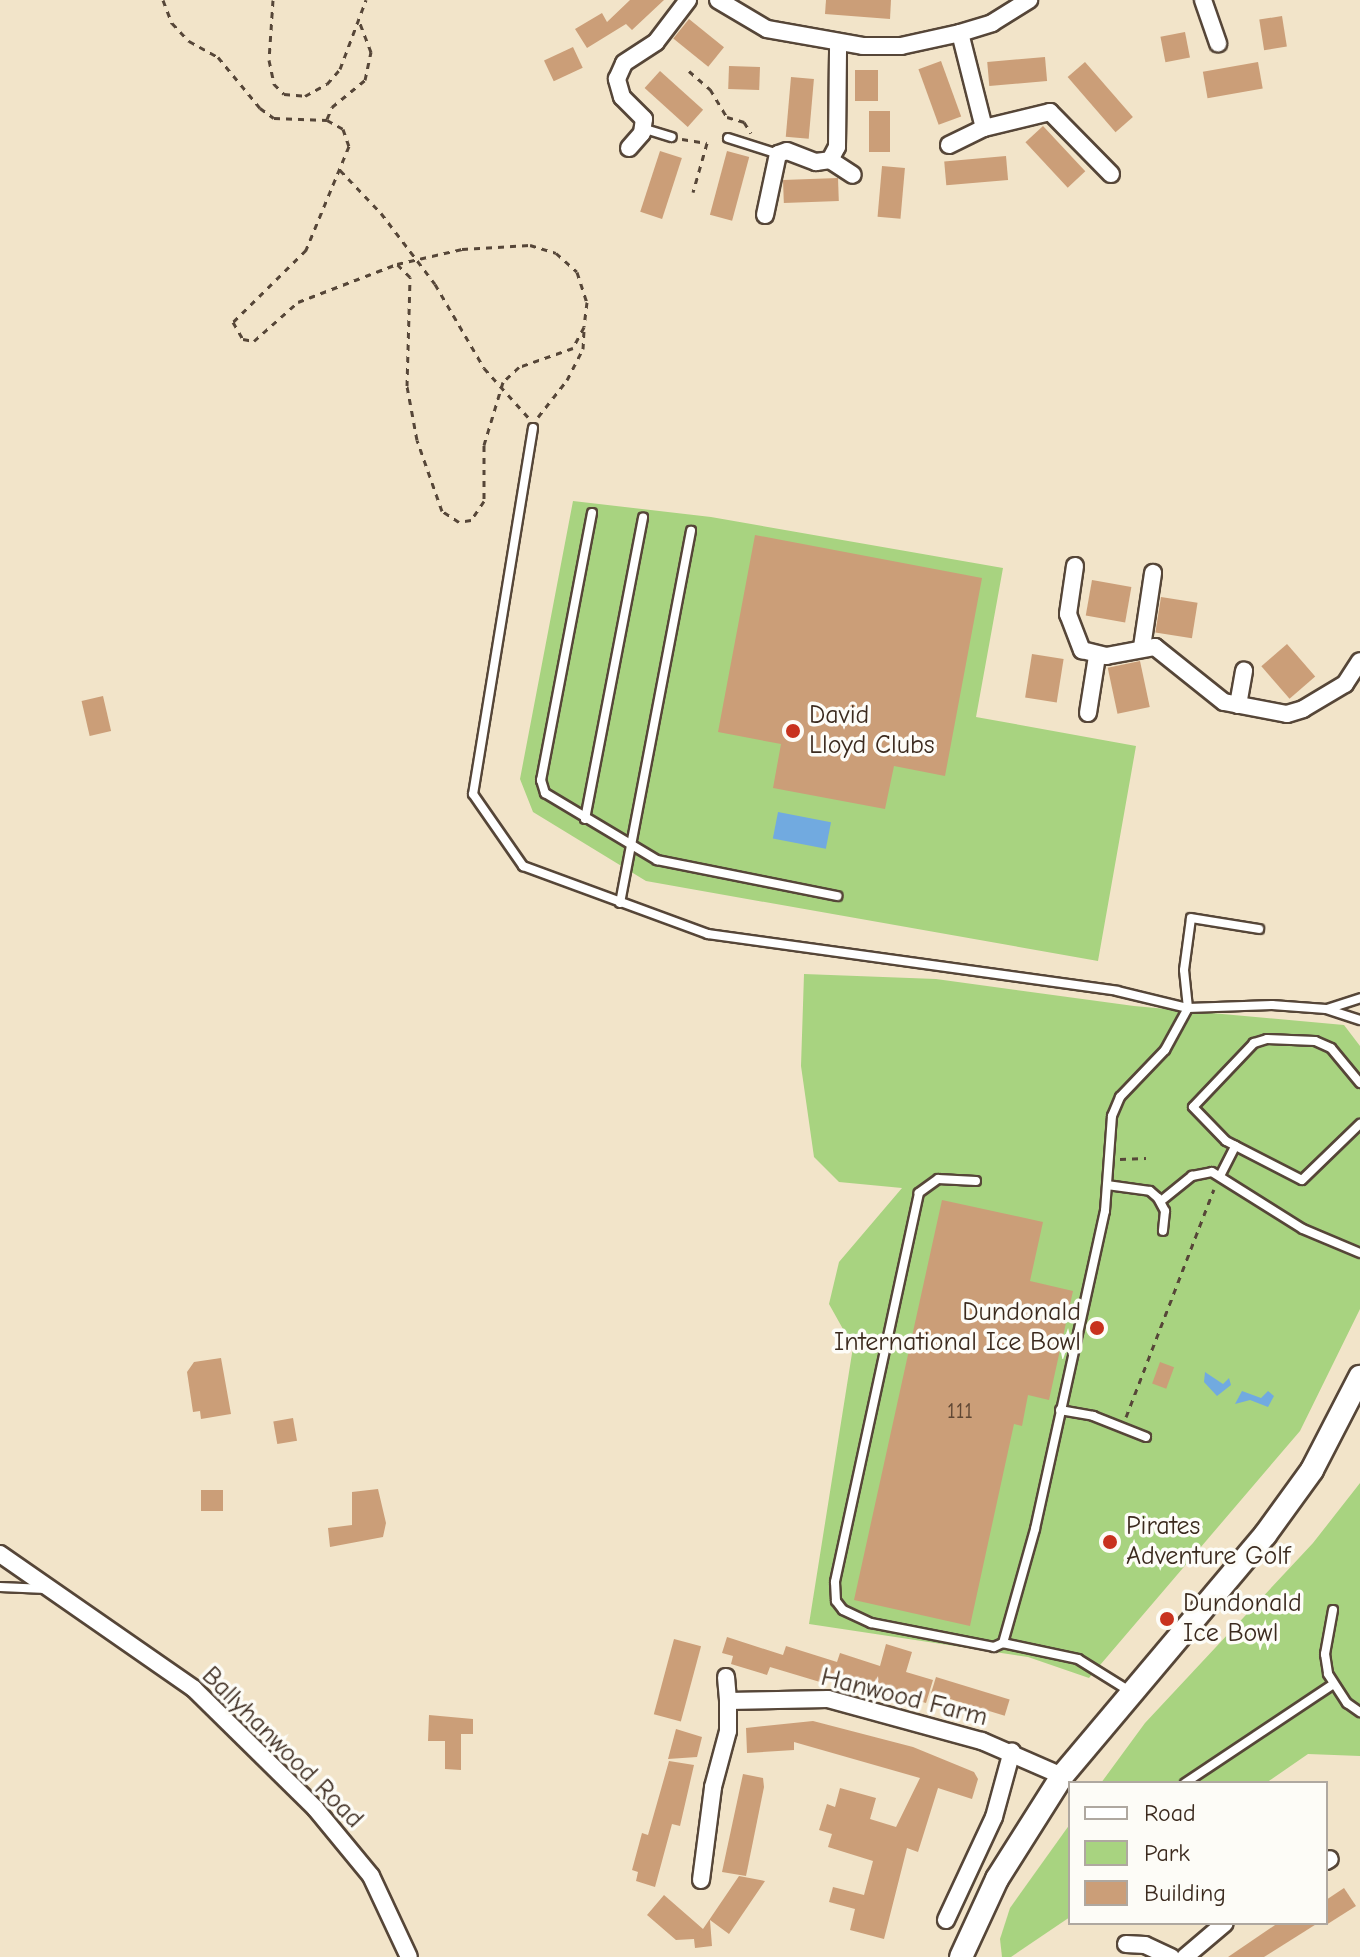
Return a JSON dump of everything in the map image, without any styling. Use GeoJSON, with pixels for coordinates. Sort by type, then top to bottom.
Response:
{"type":"FeatureCollection","features":[{"type":"Feature","properties":{"kind":"street"},"geometry":{"type":"LineString","coordinates":[[629,148],[644,119],[622,97],[617,79],[624,63],[656,42],[688,0]]}},
{"type":"Feature","properties":{"kind":"street"},"geometry":{"type":"LineString","coordinates":[[728,3],[779,33],[838,44],[901,46],[992,23],[1029,0]]}},
{"type":"Feature","properties":{"kind":"street"},"geometry":{"type":"LineString","coordinates":[[1203,0],[1218,43]]}},
{"type":"Feature","properties":{"kind":"street"},"geometry":{"type":"LineString","coordinates":[[960,33],[984,128]]}},
{"type":"Feature","properties":{"kind":"street"},"geometry":{"type":"LineString","coordinates":[[830,160],[837,147],[838,44]]}},
{"type":"Feature","properties":{"kind":"street"},"geometry":{"type":"LineString","coordinates":[[949,145],[984,128],[1050,112],[1111,174]]}},
{"type":"Feature","properties":{"kind":"street"},"geometry":{"type":"LineString","coordinates":[[765,215],[778,154],[830,160],[853,175]]}},
{"type":"Feature","properties":{"kind":"street"},"geometry":{"type":"LineString","coordinates":[[1075,566],[1068,614],[1073,637],[1082,650],[1097,656],[1142,647],[1167,653],[1210,693],[1238,705],[1287,714],[1303,709],[1345,684],[1360,661]]}},
{"type":"Feature","properties":{"kind":"street"},"geometry":{"type":"LineString","coordinates":[[1142,647],[1153,573]]}},
{"type":"Feature","properties":{"kind":"street"},"geometry":{"type":"LineString","coordinates":[[1088,713],[1097,656]]}},
{"type":"Feature","properties":{"kind":"street"},"geometry":{"type":"LineString","coordinates":[[1238,705],[1244,671]]}},
{"type":"Feature","properties":{"kind":"street"},"geometry":{"type":"LineString","coordinates":[[961,1957],[974,1923],[1062,1776],[1289,1503],[1312,1470],[1360,1377]]}},
{"type":"Feature","properties":{"kind":"street","name":"Ballyhanwood Road"},"geometry":{"type":"LineString","coordinates":[[0,1554],[194,1689],[315,1808],[371,1876],[409,1957]]}},
{"type":"Feature","properties":{"kind":"street"},"geometry":{"type":"LineString","coordinates":[[701,1880],[713,1787],[728,1731],[726,1677]]}},
{"type":"Feature","properties":{"kind":"street","name":"Hanwood Farm"},"geometry":{"type":"LineString","coordinates":[[728,1701],[828,1699],[1012,1751],[1062,1776]]}},
{"type":"Feature","properties":{"kind":"street"},"geometry":{"type":"LineString","coordinates":[[946,1920],[994,1817],[1012,1751]]}},
{"type":"Feature","properties":{"kind":"street"},"geometry":{"type":"LineString","coordinates":[[974,1923],[977,1957]]}},
{"type":"Feature","properties":{"kind":"street"},"geometry":{"type":"LineString","coordinates":[[1185,1957],[1223,1925]]}},
{"type":"Feature","properties":{"kind":"street"},"geometry":{"type":"LineString","coordinates":[[1126,1944],[1145,1945],[1171,1957]]}},
{"type":"Feature","properties":{"kind":"lane"},"geometry":{"type":"LineString","coordinates":[[642,128],[672,137]]}},
{"type":"Feature","properties":{"kind":"lane"},"geometry":{"type":"LineString","coordinates":[[728,138],[755,144],[778,154]]}},
{"type":"Feature","properties":{"kind":"lane"},"geometry":{"type":"LineString","coordinates":[[533,428],[473,794],[523,866],[708,934],[1117,991],[1188,1008],[1236,1004],[1326,1009],[1360,1020]]}},
{"type":"Feature","properties":{"kind":"lane"},"geometry":{"type":"LineString","coordinates":[[592,513],[541,780],[550,800],[657,860],[837,896]]}},
{"type":"Feature","properties":{"kind":"lane"},"geometry":{"type":"LineString","coordinates":[[585,819],[643,518]]}},
{"type":"Feature","properties":{"kind":"lane"},"geometry":{"type":"LineString","coordinates":[[620,903],[691,531]]}},
{"type":"Feature","properties":{"kind":"lane"},"geometry":{"type":"LineString","coordinates":[[1003,1643],[1035,1529],[1107,1185],[1112,1116],[1120,1097],[1165,1050],[1188,1008],[1184,970],[1191,918],[1259,929]]}},
{"type":"Feature","properties":{"kind":"lane"},"geometry":{"type":"LineString","coordinates":[[1326,1009],[1360,998]]}},
{"type":"Feature","properties":{"kind":"lane"},"geometry":{"type":"LineString","coordinates":[[1360,1083],[1331,1048],[1315,1041],[1254,1043],[1193,1107],[1209,1128],[1235,1146],[1302,1180],[1360,1124]]}},
{"type":"Feature","properties":{"kind":"lane"},"geometry":{"type":"LineString","coordinates":[[1220,1176],[1235,1146]]}},
{"type":"Feature","properties":{"kind":"lane"},"geometry":{"type":"LineString","coordinates":[[1161,1201],[1192,1176],[1212,1172],[1303,1229],[1360,1253]]}},
{"type":"Feature","properties":{"kind":"lane"},"geometry":{"type":"LineString","coordinates":[[976,1181],[938,1179],[919,1193],[836,1592],[843,1610],[871,1623],[994,1647],[1003,1643],[1078,1659],[1131,1692]]}},
{"type":"Feature","properties":{"kind":"lane"},"geometry":{"type":"LineString","coordinates":[[1107,1185],[1150,1191],[1161,1201],[1163,1231]]}},
{"type":"Feature","properties":{"kind":"lane"},"geometry":{"type":"LineString","coordinates":[[1060,1410],[1146,1437]]}},
{"type":"Feature","properties":{"kind":"lane"},"geometry":{"type":"LineString","coordinates":[[0,1587],[51,1590]]}},
{"type":"Feature","properties":{"kind":"lane"},"geometry":{"type":"LineString","coordinates":[[1333,1610],[1325,1654],[1332,1685],[1360,1712]]}},
{"type":"Feature","properties":{"kind":"lane"},"geometry":{"type":"LineString","coordinates":[[1188,1781],[1332,1685]]}},
{"type":"Feature","properties":{"kind":"path"},"geometry":{"type":"LineString","coordinates":[[163,0],[172,23],[189,41],[218,57],[260,108],[274,118],[327,120],[343,129],[349,146],[339,168],[306,250],[249,303],[233,322],[235,334],[254,341],[298,302],[397,264],[416,260],[462,249],[530,245],[556,253],[577,272],[587,302],[583,349],[533,428],[521,404],[484,368],[416,260],[381,213],[339,168]]}},
{"type":"Feature","properties":{"kind":"path"},"geometry":{"type":"LineString","coordinates":[[273,0],[269,60],[274,84],[284,94],[305,96],[327,84],[340,69],[360,23],[366,0]]}},
{"type":"Feature","properties":{"kind":"path"},"geometry":{"type":"LineString","coordinates":[[327,120],[332,107],[365,80],[371,52],[360,23]]}},
{"type":"Feature","properties":{"kind":"path"},"geometry":{"type":"LineString","coordinates":[[689,71],[710,89],[727,117],[749,127],[755,144]]}},
{"type":"Feature","properties":{"kind":"path"},"geometry":{"type":"LineString","coordinates":[[672,137],[707,143],[693,192]]}},
{"type":"Feature","properties":{"kind":"path"},"geometry":{"type":"LineString","coordinates":[[397,264],[410,277],[407,386],[417,440],[442,511],[459,522],[471,520],[484,501],[484,445],[502,384],[519,367],[573,348],[584,327]]}},
{"type":"Feature","properties":{"kind":"path"},"geometry":{"type":"LineString","coordinates":[[1108,1159],[1146,1158]]}},
{"type":"Feature","properties":{"kind":"path"},"geometry":{"type":"LineString","coordinates":[[1122,1428],[1216,1184],[1230,1194],[1236,1186]]}},
{"type":"Feature","properties":{"kind":"green space","name":"David Lloyd Clubs"},"geometry":{"type":"Polygon","coordinates":[[[573,501],[711,517],[1003,568],[976,717],[1136,746],[1098,961],[646,881],[533,812],[520,779],[573,501]]]}},
{"type":"Feature","properties":{"kind":"green space","name":"Dundonald International Ice Bowl"},"geometry":{"type":"Polygon","coordinates":[[[804,974],[936,979],[1134,1006],[1344,1025],[1360,1046],[1360,1309],[1300,1431],[1089,1678],[1028,1657],[809,1624],[853,1347],[829,1304],[839,1262],[902,1188],[839,1182],[814,1157],[801,1066],[804,974]]]}},
{"type":"Feature","properties":{"kind":"green space"},"geometry":{"type":"Polygon","coordinates":[[[1360,1483],[1360,1756],[1308,1754],[1269,1781],[1102,1781],[1145,1723],[1313,1543],[1360,1483]]]}},
{"type":"Feature","properties":{"kind":"green space"},"geometry":{"type":"Polygon","coordinates":[[[1068,1827],[1068,1918],[1011,1957],[1002,1957],[1000,1939],[1010,1908],[1068,1827]]]}},
{"type":"Feature","properties":{"kind":"water"},"geometry":{"type":"Polygon","coordinates":[[[778,812],[831,822],[826,849],[773,839],[778,812]]]}},
{"type":"Feature","properties":{"kind":"water"},"geometry":{"type":"Polygon","coordinates":[[[1205,1372],[1223,1384],[1229,1378],[1231,1385],[1217,1396],[1204,1382],[1205,1372]]]}},
{"type":"Feature","properties":{"kind":"water"},"geometry":{"type":"Polygon","coordinates":[[[1242,1391],[1261,1398],[1268,1391],[1274,1396],[1268,1407],[1250,1400],[1235,1404],[1242,1391]]]}},
{"type":"Feature","properties":{"kind":"building"},"geometry":{"type":"Polygon","coordinates":[[[630,0],[664,0],[632,30],[626,24],[587,48],[575,29],[602,13],[607,22],[630,0]]]}},
{"type":"Feature","properties":{"kind":"building"},"geometry":{"type":"Polygon","coordinates":[[[826,0],[891,0],[890,19],[825,14],[826,0]]]}},
{"type":"Feature","properties":{"kind":"building"},"geometry":{"type":"Polygon","coordinates":[[[1282,16],[1287,47],[1264,50],[1259,20],[1282,16]]]}},
{"type":"Feature","properties":{"kind":"building"},"geometry":{"type":"Polygon","coordinates":[[[689,19],[724,47],[708,67],[673,38],[689,19]]]}},
{"type":"Feature","properties":{"kind":"building"},"geometry":{"type":"Polygon","coordinates":[[[1185,32],[1190,58],[1165,62],[1160,37],[1185,32]]]}},
{"type":"Feature","properties":{"kind":"building"},"geometry":{"type":"Polygon","coordinates":[[[573,47],[583,68],[554,81],[544,61],[573,47]]]}},
{"type":"Feature","properties":{"kind":"building"},"geometry":{"type":"Polygon","coordinates":[[[1045,57],[1047,81],[989,86],[987,62],[1045,57]]]}},
{"type":"Feature","properties":{"kind":"building"},"geometry":{"type":"Polygon","coordinates":[[[941,61],[961,116],[939,125],[918,69],[941,61]]]}},
{"type":"Feature","properties":{"kind":"building"},"geometry":{"type":"Polygon","coordinates":[[[1085,62],[1133,117],[1116,132],[1068,77],[1085,62]]]}},
{"type":"Feature","properties":{"kind":"building"},"geometry":{"type":"Polygon","coordinates":[[[1258,62],[1263,89],[1208,98],[1203,72],[1258,62]]]}},
{"type":"Feature","properties":{"kind":"building"},"geometry":{"type":"Polygon","coordinates":[[[729,66],[760,67],[759,90],[728,89],[729,66]]]}},
{"type":"Feature","properties":{"kind":"building"},"geometry":{"type":"Polygon","coordinates":[[[855,70],[878,70],[878,101],[855,101],[855,70]]]}},
{"type":"Feature","properties":{"kind":"building"},"geometry":{"type":"Polygon","coordinates":[[[660,71],[703,110],[688,127],[645,88],[660,71]]]}},
{"type":"Feature","properties":{"kind":"building"},"geometry":{"type":"Polygon","coordinates":[[[791,77],[814,79],[809,139],[786,137],[791,77]]]}},
{"type":"Feature","properties":{"kind":"building"},"geometry":{"type":"Polygon","coordinates":[[[869,111],[890,111],[890,152],[869,152],[869,111]]]}},
{"type":"Feature","properties":{"kind":"building"},"geometry":{"type":"Polygon","coordinates":[[[1043,126],[1085,171],[1068,188],[1025,142],[1043,126]]]}},
{"type":"Feature","properties":{"kind":"building"},"geometry":{"type":"Polygon","coordinates":[[[660,151],[682,158],[662,219],[640,212],[660,151]]]}},
{"type":"Feature","properties":{"kind":"building"},"geometry":{"type":"Polygon","coordinates":[[[727,151],[749,157],[732,221],[710,215],[727,151]]]}},
{"type":"Feature","properties":{"kind":"building"},"geometry":{"type":"Polygon","coordinates":[[[1006,156],[1008,180],[946,185],[944,161],[1006,156]]]}},
{"type":"Feature","properties":{"kind":"building"},"geometry":{"type":"Polygon","coordinates":[[[882,166],[905,168],[900,219],[878,217],[882,166]]]}},
{"type":"Feature","properties":{"kind":"building"},"geometry":{"type":"Polygon","coordinates":[[[838,178],[839,201],[784,203],[783,180],[838,178]]]}},
{"type":"Feature","properties":{"kind":"building"},"geometry":{"type":"Polygon","coordinates":[[[755,535],[982,578],[945,776],[894,766],[885,809],[773,788],[781,744],[718,732],[755,535]]]}},
{"type":"Feature","properties":{"kind":"building"},"geometry":{"type":"Polygon","coordinates":[[[1092,580],[1131,587],[1125,622],[1086,615],[1092,580]]]}},
{"type":"Feature","properties":{"kind":"building"},"geometry":{"type":"Polygon","coordinates":[[[1161,597],[1198,603],[1192,638],[1155,633],[1161,597]]]}},
{"type":"Feature","properties":{"kind":"building"},"geometry":{"type":"Polygon","coordinates":[[[1287,644],[1315,676],[1290,699],[1261,666],[1287,644]]]}},
{"type":"Feature","properties":{"kind":"building"},"geometry":{"type":"Polygon","coordinates":[[[1032,654],[1064,659],[1057,702],[1025,697],[1032,654]]]}},
{"type":"Feature","properties":{"kind":"building"},"geometry":{"type":"Polygon","coordinates":[[[1140,661],[1150,707],[1117,714],[1108,668],[1140,661]]]}},
{"type":"Feature","properties":{"kind":"building"},"geometry":{"type":"Polygon","coordinates":[[[103,696],[111,731],[90,736],[82,701],[103,696]]]}},
{"type":"Feature","properties":{"kind":"building"},"geometry":{"type":"Polygon","coordinates":[[[942,1200],[1043,1222],[1030,1281],[1073,1291],[1049,1400],[1028,1395],[1022,1426],[1014,1424],[970,1626],[854,1600],[942,1200]]]}},
{"type":"Feature","properties":{"kind":"building"},"geometry":{"type":"Polygon","coordinates":[[[221,1358],[231,1414],[201,1419],[200,1411],[193,1412],[187,1372],[194,1362],[221,1358]]]}},
{"type":"Feature","properties":{"kind":"building"},"geometry":{"type":"Polygon","coordinates":[[[1160,1362],[1174,1367],[1166,1389],[1152,1384],[1160,1362]]]}},
{"type":"Feature","properties":{"kind":"building"},"geometry":{"type":"Polygon","coordinates":[[[293,1418],[297,1441],[277,1444],[273,1421],[293,1418]]]}},
{"type":"Feature","properties":{"kind":"building"},"geometry":{"type":"Polygon","coordinates":[[[378,1489],[386,1523],[383,1537],[330,1547],[328,1528],[352,1525],[352,1492],[378,1489]]]}},
{"type":"Feature","properties":{"kind":"building"},"geometry":{"type":"Polygon","coordinates":[[[201,1490],[223,1490],[223,1511],[201,1511],[201,1490]]]}},
{"type":"Feature","properties":{"kind":"building"},"geometry":{"type":"Polygon","coordinates":[[[727,1637],[783,1655],[786,1646],[837,1662],[840,1653],[880,1666],[886,1644],[912,1652],[906,1672],[933,1680],[926,1703],[822,1674],[820,1682],[770,1667],[767,1675],[731,1664],[733,1656],[722,1653],[727,1637]]]}},
{"type":"Feature","properties":{"kind":"building"},"geometry":{"type":"Polygon","coordinates":[[[674,1639],[701,1646],[681,1722],[654,1714],[674,1639]]]}},
{"type":"Feature","properties":{"kind":"building"},"geometry":{"type":"Polygon","coordinates":[[[936,1677],[1010,1700],[1005,1716],[931,1693],[936,1677]]]}},
{"type":"Feature","properties":{"kind":"building"},"geometry":{"type":"Polygon","coordinates":[[[429,1715],[473,1719],[473,1734],[461,1734],[461,1770],[445,1769],[445,1741],[428,1741],[429,1715]]]}},
{"type":"Feature","properties":{"kind":"building"},"geometry":{"type":"Polygon","coordinates":[[[813,1721],[913,1747],[974,1772],[978,1779],[972,1799],[938,1788],[918,1852],[907,1848],[884,1939],[850,1930],[855,1909],[829,1902],[833,1887],[864,1895],[873,1861],[828,1847],[832,1834],[819,1830],[827,1804],[835,1807],[840,1788],[876,1798],[870,1819],[896,1827],[920,1778],[794,1742],[794,1750],[747,1753],[746,1728],[813,1721]]]}},
{"type":"Feature","properties":{"kind":"building"},"geometry":{"type":"Polygon","coordinates":[[[676,1729],[702,1737],[697,1757],[668,1759],[676,1729]]]}},
{"type":"Feature","properties":{"kind":"building"},"geometry":{"type":"Polygon","coordinates":[[[669,1761],[694,1765],[680,1826],[672,1824],[655,1887],[636,1881],[638,1872],[632,1870],[642,1833],[648,1835],[669,1761]]]}},
{"type":"Feature","properties":{"kind":"building"},"geometry":{"type":"Polygon","coordinates":[[[743,1774],[763,1778],[764,1787],[746,1876],[722,1872],[743,1774]]]}},
{"type":"Feature","properties":{"kind":"building"},"geometry":{"type":"Polygon","coordinates":[[[739,1876],[765,1881],[729,1934],[710,1920],[712,1946],[695,1948],[694,1939],[676,1940],[647,1915],[664,1895],[703,1929],[739,1876]]]}},
{"type":"Feature","properties":{"kind":"building"},"geometry":{"type":"Polygon","coordinates":[[[1344,1888],[1356,1906],[1328,1924],[1328,1899],[1344,1888]]]}},
{"type":"Feature","properties":{"kind":"building"},"geometry":{"type":"Polygon","coordinates":[[[1275,1925],[1315,1925],[1264,1957],[1228,1957],[1275,1925]]]}},
{"type":"Feature","properties":{"kind":"place","name":"David Lloyd Clubs"},"geometry":{"type":"Point","coordinates":[793,731]}},
{"type":"Feature","properties":{"kind":"place","name":"Dundonald International Ice Bowl"},"geometry":{"type":"Point","coordinates":[1097,1328]}},
{"type":"Feature","properties":{"kind":"place","name":"Pirates Adventure Golf"},"geometry":{"type":"Point","coordinates":[1110,1542]}},
{"type":"Feature","properties":{"kind":"place","name":"Dundonald Ice Bowl"},"geometry":{"type":"Point","coordinates":[1167,1619]}}]}
